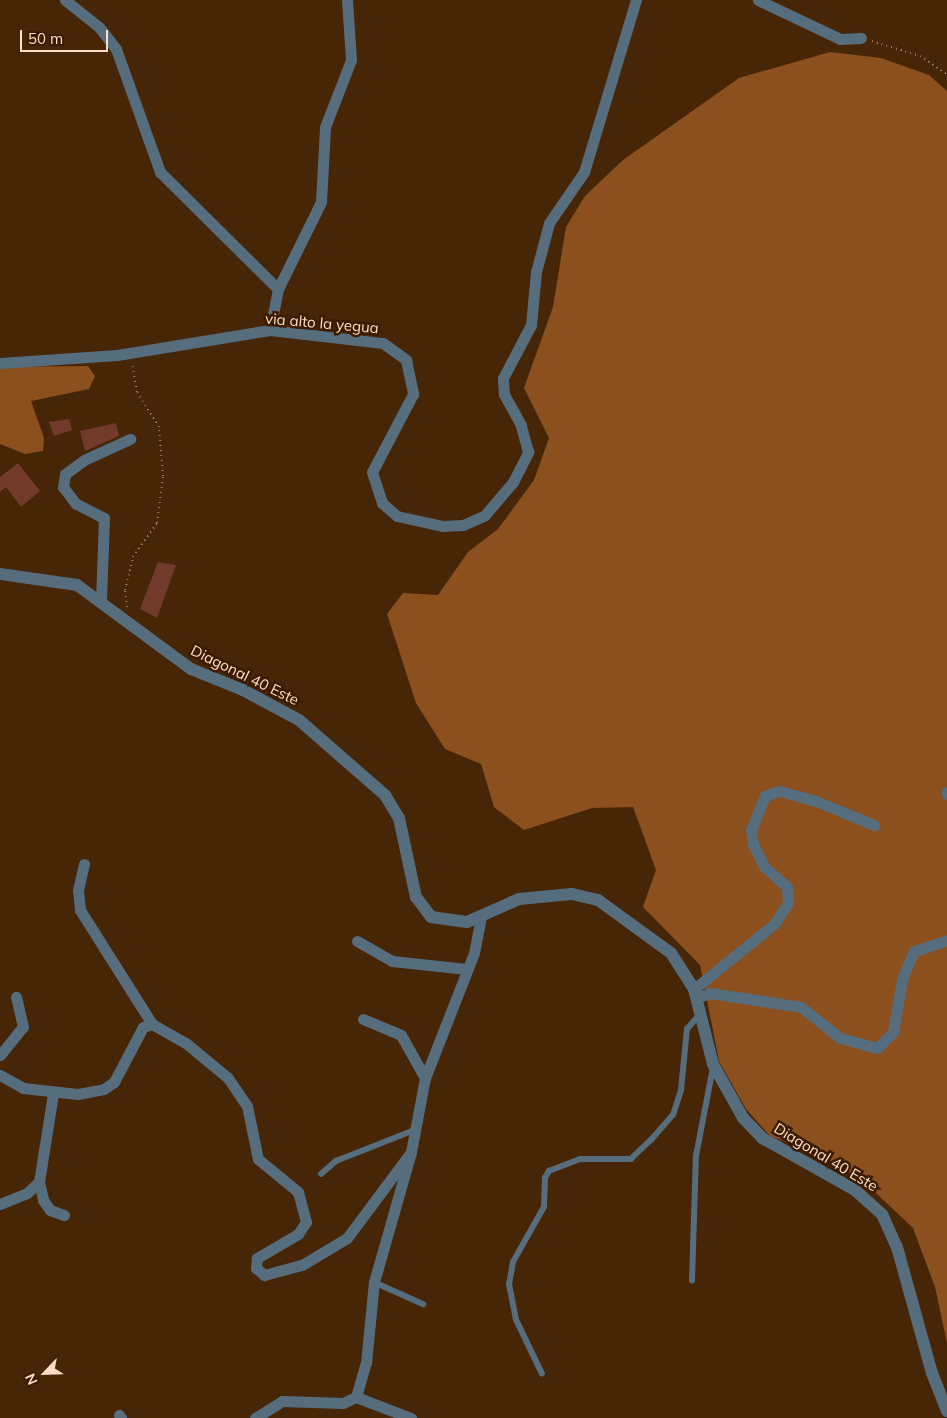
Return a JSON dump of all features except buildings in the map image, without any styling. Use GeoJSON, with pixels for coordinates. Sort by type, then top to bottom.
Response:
{"type":"FeatureCollection","features":[{"type":"Feature","properties":{"kind":"street"},"geometry":{"type":"LineString","coordinates":[[65,0],[99,27],[116,49],[160,172],[278,289]]}},
{"type":"Feature","properties":{"kind":"street"},"geometry":{"type":"LineString","coordinates":[[270,330],[278,289],[321,202],[325,127],[351,60],[347,0]]}},
{"type":"Feature","properties":{"kind":"street","name":"via alto la yegua"},"geometry":{"type":"LineString","coordinates":[[0,363],[131,353],[270,330],[382,343],[406,360],[413,394],[372,472],[382,503],[397,516],[442,526],[463,525],[485,516],[513,482],[528,452],[521,425],[504,394],[503,378],[531,325],[536,272],[549,223],[584,172],[636,0]]}},
{"type":"Feature","properties":{"kind":"street"},"geometry":{"type":"LineString","coordinates":[[758,0],[840,39],[861,38]]}},
{"type":"Feature","properties":{"kind":"street"},"geometry":{"type":"LineString","coordinates":[[101,600],[104,518],[76,504],[63,487],[65,474],[84,460],[130,439]]}},
{"type":"Feature","properties":{"kind":"street","name":"Diagonal 40 Este"},"geometry":{"type":"LineString","coordinates":[[0,574],[77,585],[101,600],[191,669],[243,690],[299,720],[340,753],[385,795],[399,818],[421,909],[443,921],[467,922],[519,900],[554,892],[598,900],[671,953],[696,993],[713,1064],[743,1118],[762,1138],[855,1190],[882,1214],[897,1247],[932,1374],[947,1411]]}},
{"type":"Feature","properties":{"kind":"street"},"geometry":{"type":"LineString","coordinates":[[696,993],[774,924],[788,903],[787,887],[764,866],[753,844],[751,830],[765,796],[779,791],[816,801],[874,825]]}},
{"type":"Feature","properties":{"kind":"street"},"geometry":{"type":"LineString","coordinates":[[84,864],[78,890],[80,910],[152,1024],[187,1044],[228,1078],[247,1106],[258,1159],[298,1192],[306,1222],[286,1242],[257,1258],[259,1273],[302,1265],[347,1238],[411,1152]]}},
{"type":"Feature","properties":{"kind":"street"},"geometry":{"type":"LineString","coordinates":[[255,1418],[282,1402],[344,1403],[356,1397],[366,1364],[374,1282],[411,1152],[412,1131],[425,1078],[467,969],[481,917]]}},
{"type":"Feature","properties":{"kind":"street"},"geometry":{"type":"LineString","coordinates":[[696,993],[710,993],[801,1007],[840,1038],[877,1048],[893,1032],[902,978],[914,950],[947,940]]}},
{"type":"Feature","properties":{"kind":"street"},"geometry":{"type":"LineString","coordinates":[[357,941],[392,961],[467,969]]}},
{"type":"Feature","properties":{"kind":"street"},"geometry":{"type":"LineString","coordinates":[[0,1055],[23,1027],[16,997]]}},
{"type":"Feature","properties":{"kind":"street"},"geometry":{"type":"LineString","coordinates":[[363,1019],[401,1035],[425,1078]]}},
{"type":"Feature","properties":{"kind":"street"},"geometry":{"type":"LineString","coordinates":[[0,1075],[23,1088],[54,1094],[104,1089],[123,1068],[138,1033],[152,1024]]}},
{"type":"Feature","properties":{"kind":"street"},"geometry":{"type":"LineString","coordinates":[[54,1094],[38,1182],[42,1200],[50,1210],[64,1215]]}},
{"type":"Feature","properties":{"kind":"street"},"geometry":{"type":"LineString","coordinates":[[0,1204],[28,1193],[38,1182]]}},
{"type":"Feature","properties":{"kind":"street"},"geometry":{"type":"LineString","coordinates":[[356,1397],[411,1418]]}},
{"type":"Feature","properties":{"kind":"lane"},"geometry":{"type":"LineString","coordinates":[[542,1374],[516,1320],[509,1284],[513,1262],[544,1207],[545,1178],[549,1171],[580,1159],[631,1159],[651,1140],[673,1115],[681,1090],[687,1029],[702,1013]]}},
{"type":"Feature","properties":{"kind":"lane"},"geometry":{"type":"LineString","coordinates":[[692,1281],[696,1156],[713,1064]]}},
{"type":"Feature","properties":{"kind":"lane"},"geometry":{"type":"LineString","coordinates":[[321,1174],[336,1161],[412,1131]]}},
{"type":"Feature","properties":{"kind":"lane"},"geometry":{"type":"LineString","coordinates":[[374,1282],[423,1304]]}},
{"type":"Feature","properties":{"kind":"path"},"geometry":{"type":"LineString","coordinates":[[861,38],[920,56],[947,74]]}},
{"type":"Feature","properties":{"kind":"path"},"geometry":{"type":"LineString","coordinates":[[129,622],[127,581],[133,557],[157,523],[163,476],[159,426],[137,392],[131,353]]}},
{"type":"Feature","properties":{"kind":"shaded area"},"geometry":{"type":"Polygon","coordinates":[[[830,52],[881,58],[929,75],[947,91],[947,1343],[935,1287],[913,1228],[862,1180],[820,1155],[770,1136],[746,1109],[719,1061],[700,965],[643,907],[656,870],[633,807],[592,808],[524,830],[494,807],[481,764],[445,749],[416,703],[387,614],[403,593],[438,595],[468,552],[498,529],[534,480],[549,438],[524,388],[553,307],[566,227],[585,196],[623,160],[739,78],[830,52]]]}},
{"type":"Feature","properties":{"kind":"shaded area"},"geometry":{"type":"Polygon","coordinates":[[[88,366],[95,376],[89,389],[31,401],[44,438],[43,451],[25,454],[0,444],[0,367],[88,366]]]}}]}
